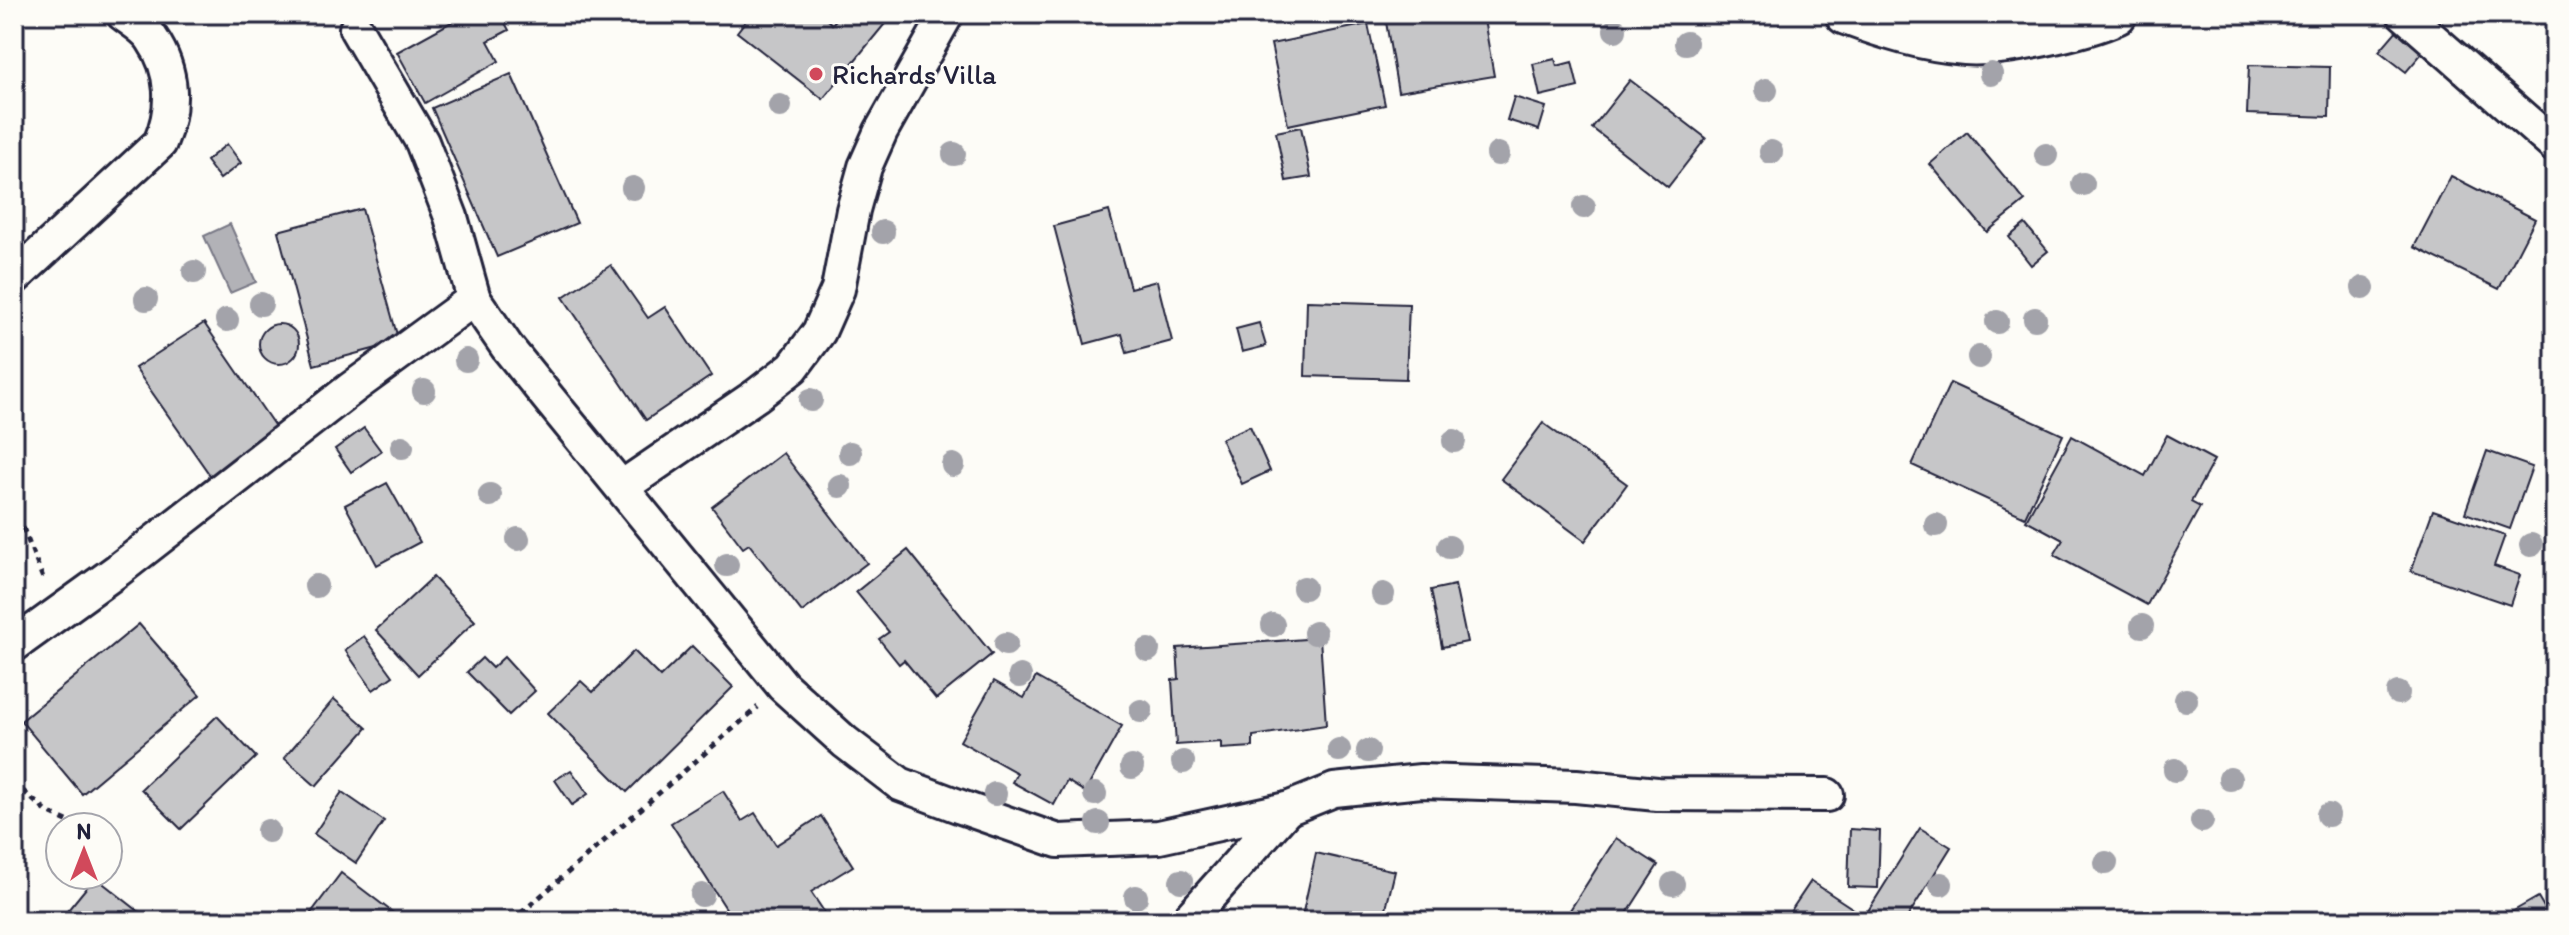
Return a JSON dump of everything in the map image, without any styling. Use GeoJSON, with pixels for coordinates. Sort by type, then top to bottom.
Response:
{"type":"FeatureCollection","features":[{"type":"Feature","properties":{"kind":"street"},"geometry":{"type":"LineString","coordinates":[[14,278],[160,143],[169,121],[171,93],[165,64],[151,36],[123,14]]}},
{"type":"Feature","properties":{"kind":"street"},"geometry":{"type":"LineString","coordinates":[[622,487],[793,367],[819,332],[838,289],[853,210],[865,167],[881,131],[947,14]]}},
{"type":"Feature","properties":{"kind":"street"},"geometry":{"type":"LineString","coordinates":[[1846,14],[1895,32],[1967,44],[2033,37],[2116,14]]}},
{"type":"Feature","properties":{"kind":"street"},"geometry":{"type":"LineString","coordinates":[[2404,14],[2555,146]]}},
{"type":"Feature","properties":{"kind":"street"},"geometry":{"type":"LineString","coordinates":[[356,29],[422,142],[451,217],[474,299],[507,347],[783,686],[845,742],[900,784],[1058,841],[1159,837],[1287,809],[1334,790],[1421,781],[1576,786],[1657,794],[1827,795]]}},
{"type":"Feature","properties":{"kind":"street"},"geometry":{"type":"LineString","coordinates":[[14,645],[474,299]]}},
{"type":"Feature","properties":{"kind":"street"},"geometry":{"type":"LineString","coordinates":[[1187,921],[1287,809]]}},
{"type":"Feature","properties":{"kind":"path"},"geometry":{"type":"LineString","coordinates":[[14,505],[56,615]]}},
{"type":"Feature","properties":{"kind":"path"},"geometry":{"type":"LineString","coordinates":[[512,921],[783,686]]}},
{"type":"Feature","properties":{"kind":"path"},"geometry":{"type":"LineString","coordinates":[[14,783],[46,811]]}},
{"type":"Feature","properties":{"kind":"path"},"geometry":{"type":"LineString","coordinates":[[124,853],[128,855]]}},
{"type":"Feature","properties":{"kind":"shaded area"},"geometry":{"type":"Polygon","coordinates":[[[230,224],[256,282],[230,293],[204,236],[230,224]]]}},
{"type":"Feature","properties":{"kind":"building"},"geometry":{"type":"Polygon","coordinates":[[[466,14],[500,14],[509,30],[488,41],[499,61],[425,103],[397,52],[466,14]]]}},
{"type":"Feature","properties":{"kind":"building","name":"Richards Villa"},"geometry":{"type":"Polygon","coordinates":[[[751,14],[820,14],[832,24],[841,14],[893,14],[823,99],[737,32],[751,14]]]}},
{"type":"Feature","properties":{"kind":"building"},"geometry":{"type":"Polygon","coordinates":[[[1432,14],[1483,14],[1494,76],[1398,92],[1386,22],[1432,14]]]}},
{"type":"Feature","properties":{"kind":"building"},"geometry":{"type":"Polygon","coordinates":[[[1368,24],[1385,105],[1288,125],[1271,44],[1368,24]]]}},
{"type":"Feature","properties":{"kind":"building"},"geometry":{"type":"Polygon","coordinates":[[[2397,30],[2424,51],[2406,72],[2379,51],[2397,30]]]}},
{"type":"Feature","properties":{"kind":"building"},"geometry":{"type":"Polygon","coordinates":[[[1555,59],[1557,66],[1572,62],[1578,87],[1540,96],[1533,64],[1555,59]]]}},
{"type":"Feature","properties":{"kind":"building"},"geometry":{"type":"Polygon","coordinates":[[[2249,65],[2330,67],[2329,117],[2247,114],[2249,65]]]}},
{"type":"Feature","properties":{"kind":"building"},"geometry":{"type":"Polygon","coordinates":[[[511,74],[577,223],[497,257],[432,108],[511,74]]]}},
{"type":"Feature","properties":{"kind":"building"},"geometry":{"type":"Polygon","coordinates":[[[1630,80],[1706,138],[1668,187],[1592,128],[1630,80]]]}},
{"type":"Feature","properties":{"kind":"building"},"geometry":{"type":"Polygon","coordinates":[[[1514,97],[1546,107],[1539,130],[1507,120],[1514,97]]]}},
{"type":"Feature","properties":{"kind":"building"},"geometry":{"type":"Polygon","coordinates":[[[1301,127],[1311,177],[1286,181],[1276,132],[1301,127]]]}},
{"type":"Feature","properties":{"kind":"building"},"geometry":{"type":"Polygon","coordinates":[[[1967,132],[2025,201],[1987,232],[1930,164],[1967,132]]]}},
{"type":"Feature","properties":{"kind":"building"},"geometry":{"type":"Polygon","coordinates":[[[227,144],[241,163],[220,179],[206,161],[227,144]]]}},
{"type":"Feature","properties":{"kind":"building"},"geometry":{"type":"Polygon","coordinates":[[[2451,176],[2535,219],[2499,289],[2414,247],[2451,176]]]}},
{"type":"Feature","properties":{"kind":"building"},"geometry":{"type":"Polygon","coordinates":[[[362,209],[399,342],[314,365],[278,231],[362,209]]]}},
{"type":"Feature","properties":{"kind":"building"},"geometry":{"type":"Polygon","coordinates":[[[1109,211],[1130,288],[1157,281],[1172,341],[1127,353],[1122,334],[1085,344],[1054,226],[1109,211]]]}},
{"type":"Feature","properties":{"kind":"building"},"geometry":{"type":"Polygon","coordinates":[[[2025,224],[2048,251],[2031,265],[2009,237],[2025,224]]]}},
{"type":"Feature","properties":{"kind":"building"},"geometry":{"type":"Polygon","coordinates":[[[611,265],[648,318],[665,307],[711,376],[646,420],[563,297],[611,265]]]}},
{"type":"Feature","properties":{"kind":"building"},"geometry":{"type":"Polygon","coordinates":[[[1307,301],[1409,304],[1406,379],[1305,376],[1307,301]]]}},
{"type":"Feature","properties":{"kind":"building"},"geometry":{"type":"Polygon","coordinates":[[[204,323],[276,428],[212,478],[135,368],[204,323]]]}},
{"type":"Feature","properties":{"kind":"building"},"geometry":{"type":"Polygon","coordinates":[[[1259,323],[1266,346],[1242,352],[1236,329],[1259,323]]]}},
{"type":"Feature","properties":{"kind":"building"},"geometry":{"type":"Polygon","coordinates":[[[279,324],[293,330],[299,344],[293,358],[279,364],[265,358],[259,344],[265,330],[279,324]]]}},
{"type":"Feature","properties":{"kind":"building"},"geometry":{"type":"Polygon","coordinates":[[[1950,383],[2063,435],[2025,517],[1912,465],[1950,383]]]}},
{"type":"Feature","properties":{"kind":"building"},"geometry":{"type":"Polygon","coordinates":[[[1543,423],[1627,484],[1585,541],[1501,479],[1543,423]]]}},
{"type":"Feature","properties":{"kind":"building"},"geometry":{"type":"Polygon","coordinates":[[[1250,426],[1270,471],[1242,484],[1221,439],[1250,426]]]}},
{"type":"Feature","properties":{"kind":"building"},"geometry":{"type":"Polygon","coordinates":[[[364,428],[381,451],[351,472],[335,449],[364,428]]]}},
{"type":"Feature","properties":{"kind":"building"},"geometry":{"type":"Polygon","coordinates":[[[2167,435],[2214,460],[2191,502],[2200,507],[2147,605],[2054,555],[2063,540],[2026,520],[2072,436],[2145,476],[2167,435]]]}},
{"type":"Feature","properties":{"kind":"building"},"geometry":{"type":"Polygon","coordinates":[[[2487,451],[2532,467],[2510,529],[2465,513],[2487,451]]]}},
{"type":"Feature","properties":{"kind":"building"},"geometry":{"type":"Polygon","coordinates":[[[783,453],[867,563],[802,612],[749,544],[743,548],[712,507],[783,453]]]}},
{"type":"Feature","properties":{"kind":"building"},"geometry":{"type":"Polygon","coordinates":[[[387,483],[420,542],[377,565],[345,505],[387,483]]]}},
{"type":"Feature","properties":{"kind":"building"},"geometry":{"type":"Polygon","coordinates":[[[2433,510],[2505,535],[2494,566],[2520,575],[2510,605],[2411,571],[2433,510]]]}},
{"type":"Feature","properties":{"kind":"building"},"geometry":{"type":"Polygon","coordinates":[[[908,550],[992,654],[936,699],[904,660],[899,664],[879,639],[889,632],[856,592],[908,550]]]}},
{"type":"Feature","properties":{"kind":"building"},"geometry":{"type":"Polygon","coordinates":[[[433,577],[475,621],[418,675],[376,630],[433,577]]]}},
{"type":"Feature","properties":{"kind":"building"},"geometry":{"type":"Polygon","coordinates":[[[1455,585],[1467,642],[1442,647],[1431,590],[1455,585]]]}},
{"type":"Feature","properties":{"kind":"building"},"geometry":{"type":"Polygon","coordinates":[[[139,624],[200,695],[82,794],[21,721],[139,624]]]}},
{"type":"Feature","properties":{"kind":"building"},"geometry":{"type":"Polygon","coordinates":[[[364,636],[393,676],[373,690],[345,650],[364,636]]]}},
{"type":"Feature","properties":{"kind":"building"},"geometry":{"type":"Polygon","coordinates":[[[1320,638],[1326,725],[1253,736],[1253,747],[1221,749],[1221,742],[1176,745],[1172,680],[1179,679],[1177,648],[1320,638]]]}},
{"type":"Feature","properties":{"kind":"building"},"geometry":{"type":"Polygon","coordinates":[[[692,646],[733,687],[627,792],[548,713],[581,681],[593,692],[634,651],[660,677],[692,646]]]}},
{"type":"Feature","properties":{"kind":"building"},"geometry":{"type":"Polygon","coordinates":[[[504,657],[535,691],[509,715],[467,672],[482,658],[492,668],[504,657]]]}},
{"type":"Feature","properties":{"kind":"building"},"geometry":{"type":"Polygon","coordinates":[[[1036,677],[1122,726],[1085,792],[1067,781],[1054,805],[1012,782],[1017,773],[960,741],[994,681],[1024,698],[1036,677]]]}},
{"type":"Feature","properties":{"kind":"building"},"geometry":{"type":"Polygon","coordinates":[[[334,699],[367,728],[316,786],[284,758],[334,699]]]}},
{"type":"Feature","properties":{"kind":"building"},"geometry":{"type":"Polygon","coordinates":[[[217,716],[256,757],[181,829],[141,789],[217,716]]]}},
{"type":"Feature","properties":{"kind":"building"},"geometry":{"type":"Polygon","coordinates":[[[571,770],[588,794],[572,805],[555,780],[571,770]]]}},
{"type":"Feature","properties":{"kind":"building"},"geometry":{"type":"Polygon","coordinates":[[[723,791],[742,821],[755,813],[776,845],[821,816],[853,866],[811,892],[829,919],[734,921],[671,823],[723,791]]]}},
{"type":"Feature","properties":{"kind":"building"},"geometry":{"type":"Polygon","coordinates":[[[342,792],[384,821],[356,863],[314,834],[342,792]]]}},
{"type":"Feature","properties":{"kind":"building"},"geometry":{"type":"Polygon","coordinates":[[[1920,828],[1951,847],[1905,921],[1885,921],[1868,911],[1920,828]]]}},
{"type":"Feature","properties":{"kind":"building"},"geometry":{"type":"Polygon","coordinates":[[[1850,829],[1880,831],[1878,888],[1848,887],[1850,829]]]}},
{"type":"Feature","properties":{"kind":"building"},"geometry":{"type":"Polygon","coordinates":[[[1616,838],[1658,865],[1622,921],[1563,921],[1616,838]]]}},
{"type":"Feature","properties":{"kind":"building"},"geometry":{"type":"Polygon","coordinates":[[[1316,853],[1395,871],[1384,917],[1371,921],[1301,921],[1316,853]]]}},
{"type":"Feature","properties":{"kind":"building"},"geometry":{"type":"Polygon","coordinates":[[[341,873],[404,921],[305,921],[341,873]]]}},
{"type":"Feature","properties":{"kind":"building"},"geometry":{"type":"Polygon","coordinates":[[[1811,881],[1855,910],[1847,921],[1784,921],[1811,881]]]}},
{"type":"Feature","properties":{"kind":"building"},"geometry":{"type":"Polygon","coordinates":[[[84,891],[113,891],[142,914],[136,921],[59,921],[84,891]]]}},
{"type":"Feature","properties":{"kind":"building"},"geometry":{"type":"Polygon","coordinates":[[[2538,897],[2551,919],[2496,921],[2538,897]]]}},
{"type":"Feature","properties":{"kind":"place","name":"Richards Villa"},"geometry":{"type":"Point","coordinates":[816,74]}}]}
